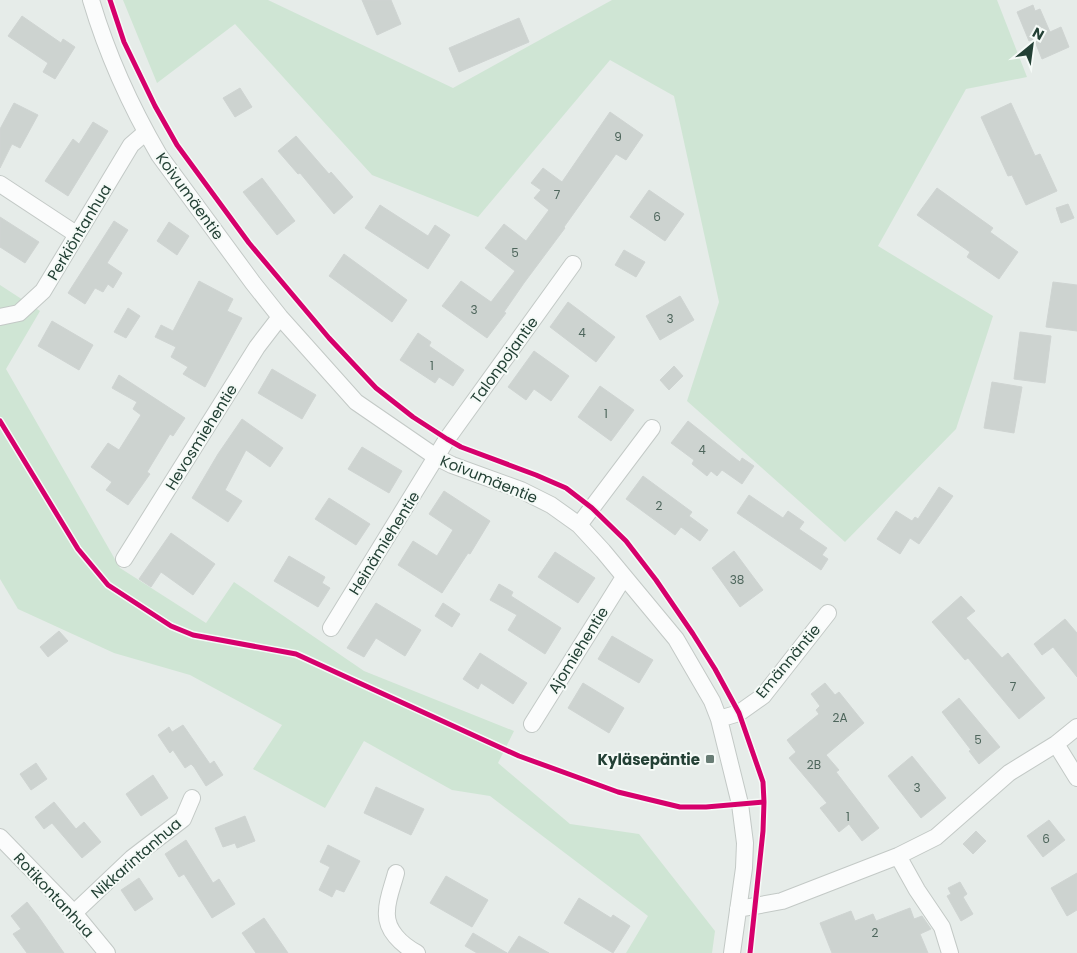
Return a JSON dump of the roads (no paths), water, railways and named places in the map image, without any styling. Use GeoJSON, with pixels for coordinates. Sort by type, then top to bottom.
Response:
{"type":"FeatureCollection","features":[{"type":"Feature","properties":{"kind":"street","name":"Koivumäentie"},"geometry":{"type":"LineString","coordinates":[[92,0],[99,25],[127,93],[146,132],[160,155],[280,317],[356,402],[436,457],[452,465],[521,490],[551,506],[579,525],[676,639],[712,701],[719,719],[731,761],[743,821],[745,843],[744,868],[732,953]]}},
{"type":"Feature","properties":{"kind":"street","name":"Perkiöntanhua"},"geometry":{"type":"LineString","coordinates":[[0,317],[19,313],[43,291],[131,145],[146,132]]}},
{"type":"Feature","properties":{"kind":"street"},"geometry":{"type":"LineString","coordinates":[[0,184],[76,234]]}},
{"type":"Feature","properties":{"kind":"street","name":"Talonpojantie"},"geometry":{"type":"LineString","coordinates":[[436,457],[573,264]]}},
{"type":"Feature","properties":{"kind":"street","name":"Hevosmiehentie"},"geometry":{"type":"LineString","coordinates":[[124,559],[257,346],[280,317]]}},
{"type":"Feature","properties":{"kind":"street"},"geometry":{"type":"LineString","coordinates":[[579,525],[652,428]]}},
{"type":"Feature","properties":{"kind":"street","name":"Heinämiehentie"},"geometry":{"type":"LineString","coordinates":[[331,628],[436,457]]}},
{"type":"Feature","properties":{"kind":"street","name":"Ajomiehentie"},"geometry":{"type":"LineString","coordinates":[[532,724],[624,577]]}},
{"type":"Feature","properties":{"kind":"street","name":"Emännäntie"},"geometry":{"type":"LineString","coordinates":[[719,719],[738,714],[763,696],[828,614]]}},
{"type":"Feature","properties":{"kind":"street"},"geometry":{"type":"LineString","coordinates":[[738,909],[782,901],[898,856],[936,837],[1010,773],[1056,744],[1077,727]]}},
{"type":"Feature","properties":{"kind":"street"},"geometry":{"type":"LineString","coordinates":[[1056,744],[1077,778]]}},
{"type":"Feature","properties":{"kind":"street","name":"Nikkarintanhua"},"geometry":{"type":"LineString","coordinates":[[74,913],[132,858],[183,819],[192,798]]}},
{"type":"Feature","properties":{"kind":"street","name":"Rotikontanhua"},"geometry":{"type":"LineString","coordinates":[[2,843],[74,913],[107,953]]}},
{"type":"Feature","properties":{"kind":"street"},"geometry":{"type":"LineString","coordinates":[[898,856],[942,927],[950,953]]}},
{"type":"Feature","properties":{"kind":"street"},"geometry":{"type":"LineString","coordinates":[[396,873],[386,912],[390,929],[407,948],[417,953]]}},
{"type":"Feature","properties":{"kind":"place","name":"Kyläsepäntie"},"geometry":{"type":"Point","coordinates":[710,759]}}]}
